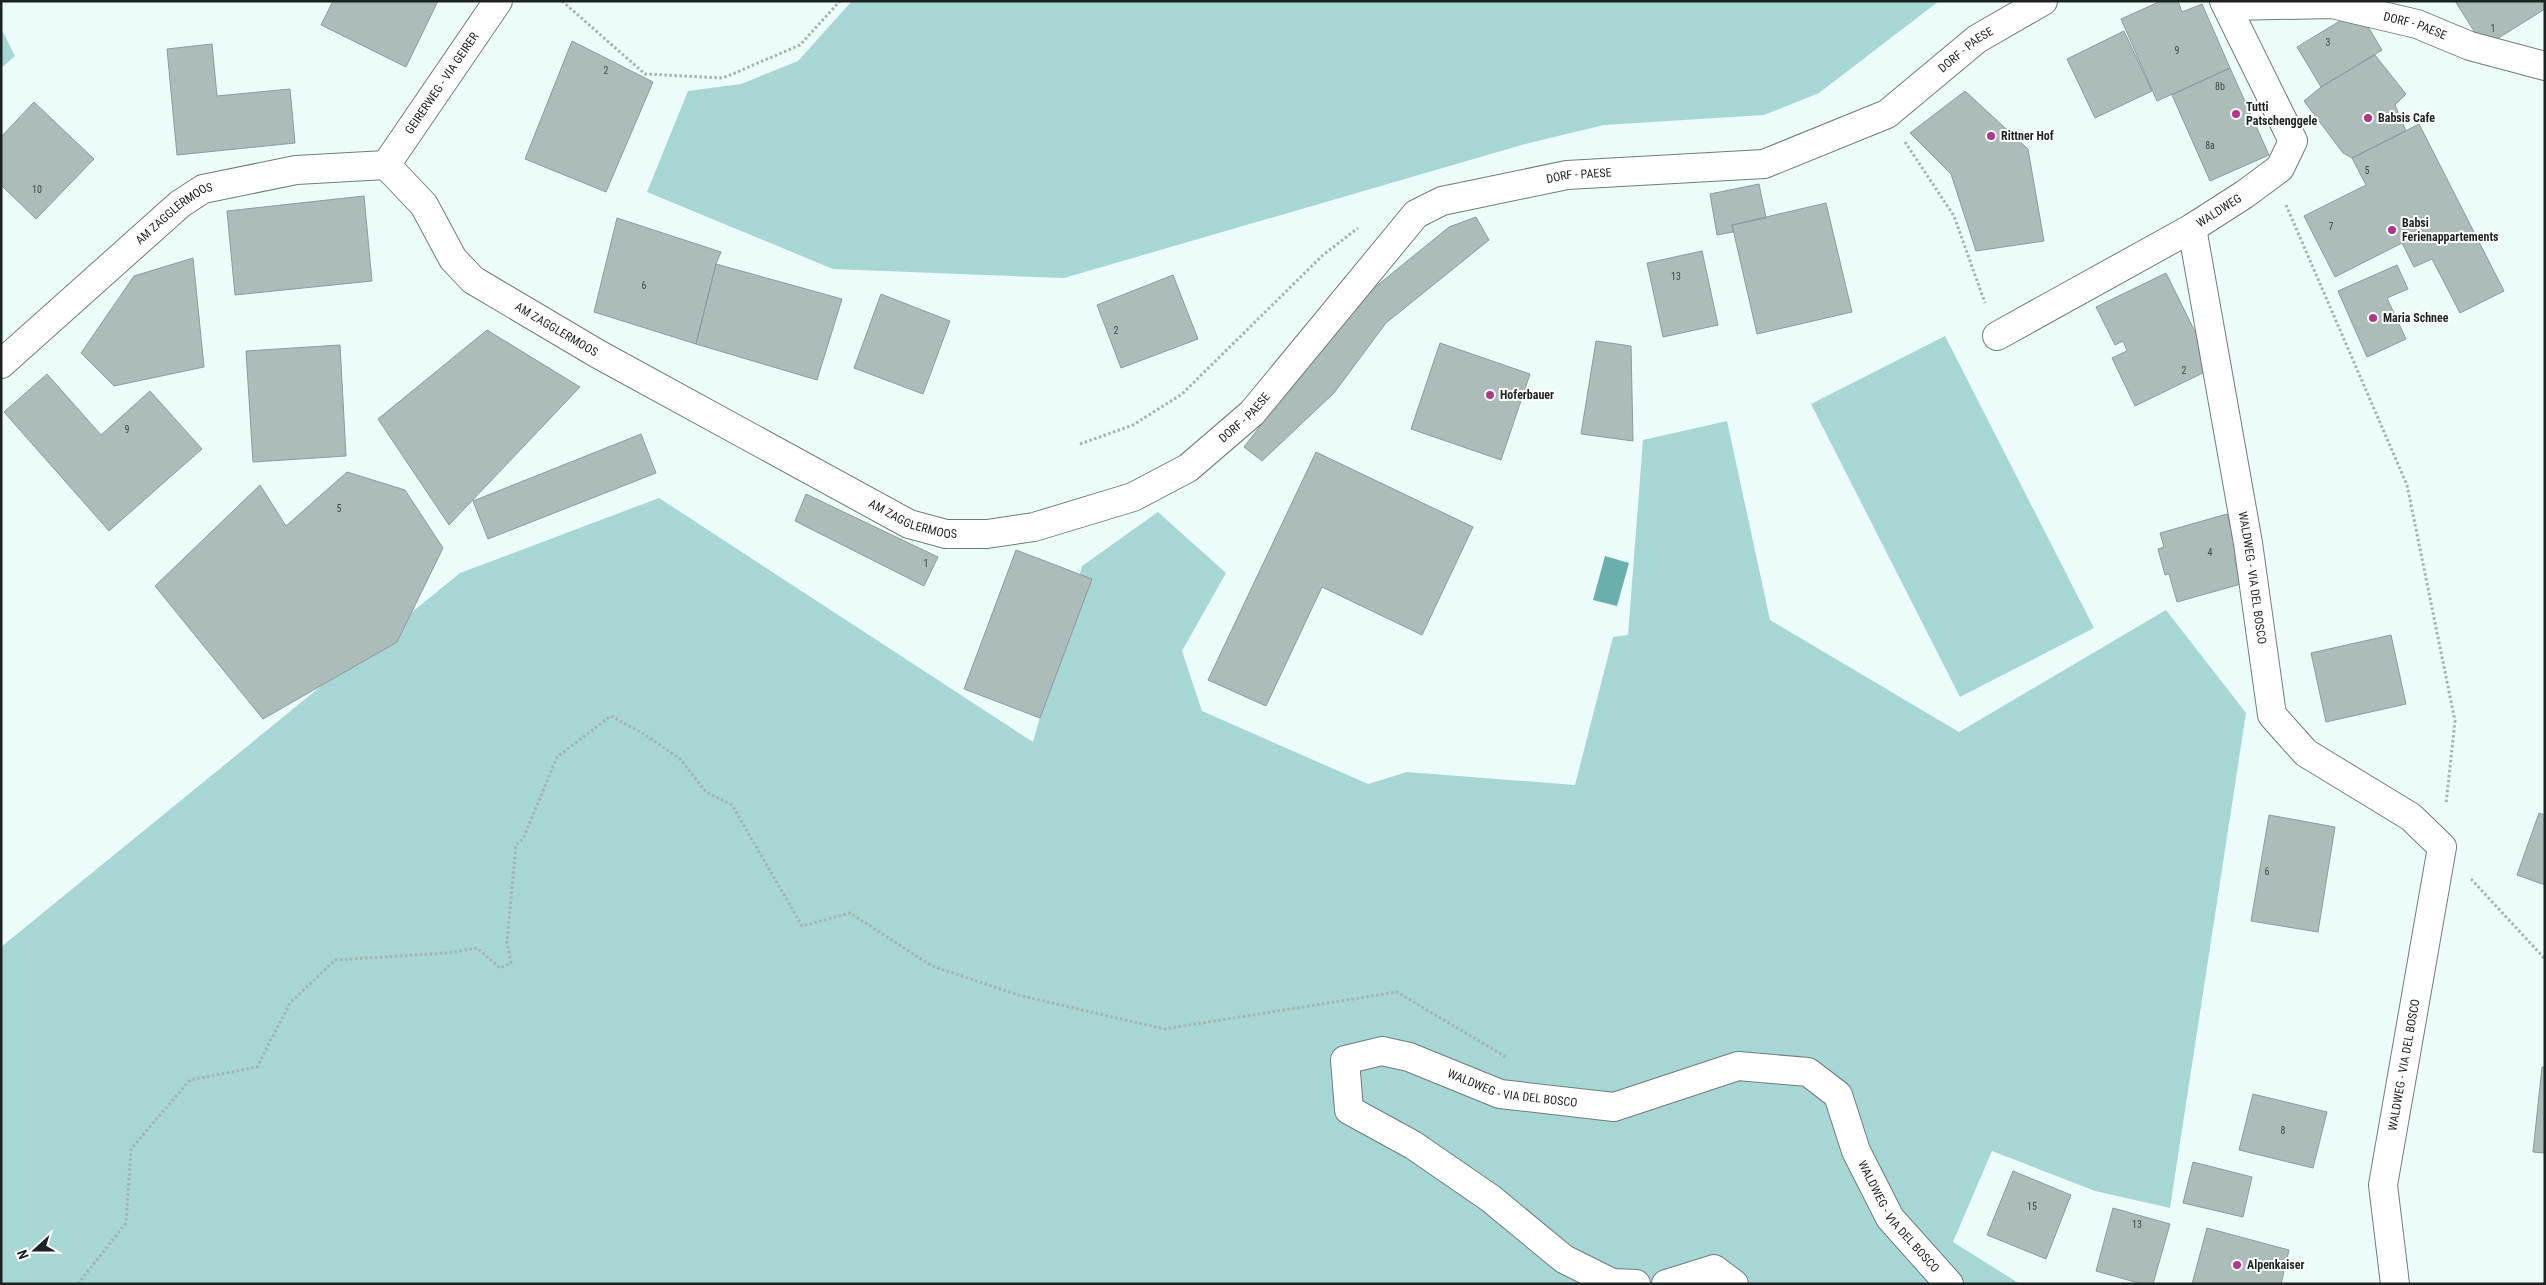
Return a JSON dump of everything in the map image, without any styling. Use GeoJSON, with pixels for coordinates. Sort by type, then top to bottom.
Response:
{"type":"FeatureCollection","features":[{"type":"Feature","properties":{"kind":"street","name":"GEIRERWEG - VIA GEIRER"},"geometry":{"type":"LineString","coordinates":[[386,165],[498,1]]}},
{"type":"Feature","properties":{"kind":"street","name":"DORF - PAESE"},"geometry":{"type":"LineString","coordinates":[[1188,468],[1252,413],[1416,214],[1442,201],[1567,175],[1764,164],[1887,114],[1977,39],[2044,1]]}},
{"type":"Feature","properties":{"kind":"street","name":"DORF - PAESE"},"geometry":{"type":"LineString","coordinates":[[2226,4],[2332,4],[2417,24],[2470,46],[2545,66]]}},
{"type":"Feature","properties":{"kind":"street"},"geometry":{"type":"LineString","coordinates":[[2226,4],[2293,141],[2280,168]]}},
{"type":"Feature","properties":{"kind":"street","name":"AM ZAGGLERMOOS"},"geometry":{"type":"LineString","coordinates":[[1,364],[180,204],[203,189],[296,170],[386,165],[424,205],[454,258],[473,280],[598,354],[909,524],[946,534],[987,534],[1034,527],[1132,497],[1188,468]]}},
{"type":"Feature","properties":{"kind":"street","name":"WALDWEG"},"geometry":{"type":"LineString","coordinates":[[1997,336],[2192,228],[2280,168]]}},
{"type":"Feature","properties":{"kind":"street","name":"WALDWEG - VIA DEL BOSCO"},"geometry":{"type":"LineString","coordinates":[[2192,228],[2248,543],[2272,715],[2306,753],[2411,817],[2442,847],[2383,1185],[2395,1284]]}},
{"type":"Feature","properties":{"kind":"street","name":"WALDWEG - VIA DEL BOSCO"},"geometry":{"type":"LineString","coordinates":[[1636,1284],[1612,1282],[1564,1259],[1490,1198],[1413,1145],[1349,1110],[1345,1060],[1382,1051],[1409,1057],[1500,1094],[1614,1107],[1738,1066],[1808,1072],[1838,1095],[1856,1151],[1890,1218],[1949,1284]]}},
{"type":"Feature","properties":{"kind":"street"},"geometry":{"type":"LineString","coordinates":[[1666,1284],[1714,1269],[1734,1284]]}},
{"type":"Feature","properties":{"kind":"path"},"geometry":{"type":"LineString","coordinates":[[562,1],[645,74],[723,78],[800,45],[840,1]]}},
{"type":"Feature","properties":{"kind":"path"},"geometry":{"type":"LineString","coordinates":[[1887,114],[1954,216],[1997,336]]}},
{"type":"Feature","properties":{"kind":"path"},"geometry":{"type":"LineString","coordinates":[[2280,168],[2285,201],[2407,485],[2455,721],[2442,847],[2545,959]]}},
{"type":"Feature","properties":{"kind":"path"},"geometry":{"type":"LineString","coordinates":[[1080,444],[1134,425],[1182,394],[1323,255],[1366,221],[1398,234]]}},
{"type":"Feature","properties":{"kind":"path"},"geometry":{"type":"LineString","coordinates":[[78,1284],[126,1223],[131,1149],[190,1080],[257,1067],[290,1003],[335,960],[448,953],[477,948],[500,968],[511,963],[507,942],[516,845],[523,839],[557,756],[611,716],[644,734],[680,759],[706,792],[732,805],[802,926],[850,913],[932,966],[1018,995],[1164,1029],[1397,992],[1515,1062]]}},
{"type":"Feature","properties":{"kind":"shaded area"},"geometry":{"type":"Polygon","coordinates":[[[852,1],[1939,1],[1819,93],[1764,115],[1604,125],[1529,143],[1064,278],[833,269],[647,192],[688,91],[741,84],[798,61],[852,1]]]}},
{"type":"Feature","properties":{"kind":"shaded area"},"geometry":{"type":"Polygon","coordinates":[[[1,28],[15,56],[1,68],[1,28]]]}},
{"type":"Feature","properties":{"kind":"shaded area"},"geometry":{"type":"Polygon","coordinates":[[[1945,336],[2094,628],[1960,697],[1811,404],[1945,336]]]}},
{"type":"Feature","properties":{"kind":"shaded area"},"geometry":{"type":"Polygon","coordinates":[[[1727,421],[1770,620],[1959,732],[2166,610],[2246,713],[2170,1208],[2095,1191],[1992,1151],[1953,1242],[2020,1284],[1,1284],[1,947],[460,573],[659,498],[1033,742],[1082,566],[1158,512],[1226,573],[1182,651],[1202,711],[1368,784],[1407,772],[1575,785],[1613,637],[1628,635],[1643,440],[1727,421]]]}},
{"type":"Feature","properties":{"kind":"shaded area"},"geometry":{"type":"Polygon","coordinates":[[[1605,556],[1629,563],[1617,606],[1593,600],[1605,556]]]}},
{"type":"Feature","properties":{"kind":"building"},"geometry":{"type":"Polygon","coordinates":[[[333,1],[438,1],[406,67],[321,25],[333,1]]]}},
{"type":"Feature","properties":{"kind":"building"},"geometry":{"type":"Polygon","coordinates":[[[2161,1],[2178,1],[2182,12],[2202,4],[2230,68],[2157,101],[2121,19],[2161,1]]]}},
{"type":"Feature","properties":{"kind":"building"},"geometry":{"type":"Polygon","coordinates":[[[2455,1],[2545,1],[2545,9],[2484,47],[2455,1]]]}},
{"type":"Feature","properties":{"kind":"building"},"geometry":{"type":"Polygon","coordinates":[[[2358,10],[2382,50],[2321,87],[2297,47],[2358,10]]]}},
{"type":"Feature","properties":{"kind":"building"},"geometry":{"type":"Polygon","coordinates":[[[2124,31],[2152,91],[2095,118],[2067,59],[2124,31]]]}},
{"type":"Feature","properties":{"kind":"building"},"geometry":{"type":"Polygon","coordinates":[[[572,41],[653,82],[606,192],[525,159],[572,41]]]}},
{"type":"Feature","properties":{"kind":"building"},"geometry":{"type":"Polygon","coordinates":[[[212,44],[217,96],[290,89],[295,143],[177,155],[167,49],[212,44]]]}},
{"type":"Feature","properties":{"kind":"building"},"geometry":{"type":"Polygon","coordinates":[[[2375,55],[2406,94],[2395,105],[2406,131],[2352,158],[2343,153],[2304,101],[2321,87],[2375,55]]]}},
{"type":"Feature","properties":{"kind":"building"},"geometry":{"type":"Polygon","coordinates":[[[2230,68],[2269,155],[2210,181],[2172,95],[2230,68]]]}},
{"type":"Feature","properties":{"kind":"building"},"geometry":{"type":"Polygon","coordinates":[[[1965,91],[2028,149],[2044,241],[1976,251],[1951,174],[1910,133],[1965,91]]]}},
{"type":"Feature","properties":{"kind":"building"},"geometry":{"type":"Polygon","coordinates":[[[34,102],[94,159],[36,219],[1,185],[1,137],[34,102]]]}},
{"type":"Feature","properties":{"kind":"building","name":"Babsi Ferienappartements"},"geometry":{"type":"Polygon","coordinates":[[[2419,124],[2504,291],[2460,313],[2432,259],[2414,267],[2402,243],[2335,277],[2304,216],[2366,185],[2352,158],[2419,124]]]}},
{"type":"Feature","properties":{"kind":"building"},"geometry":{"type":"Polygon","coordinates":[[[1759,184],[1766,218],[1732,225],[1733,232],[1717,235],[1710,194],[1759,184]]]}},
{"type":"Feature","properties":{"kind":"building"},"geometry":{"type":"Polygon","coordinates":[[[364,196],[372,281],[235,295],[227,211],[364,196]]]}},
{"type":"Feature","properties":{"kind":"building"},"geometry":{"type":"Polygon","coordinates":[[[1826,203],[1852,312],[1757,334],[1732,225],[1826,203]]]}},
{"type":"Feature","properties":{"kind":"building"},"geometry":{"type":"Polygon","coordinates":[[[1476,217],[1489,240],[1386,323],[1334,393],[1262,461],[1244,447],[1352,306],[1449,227],[1476,217]]]}},
{"type":"Feature","properties":{"kind":"building"},"geometry":{"type":"Polygon","coordinates":[[[617,218],[721,252],[716,264],[696,344],[594,312],[617,218]]]}},
{"type":"Feature","properties":{"kind":"building"},"geometry":{"type":"Polygon","coordinates":[[[1702,251],[1718,325],[1663,337],[1647,263],[1702,251]]]}},
{"type":"Feature","properties":{"kind":"building"},"geometry":{"type":"Polygon","coordinates":[[[193,258],[204,367],[114,386],[81,353],[134,276],[193,258]]]}},
{"type":"Feature","properties":{"kind":"building"},"geometry":{"type":"Polygon","coordinates":[[[716,264],[842,299],[817,380],[696,344],[716,264]]]}},
{"type":"Feature","properties":{"kind":"building","name":"Maria Schnee"},"geometry":{"type":"Polygon","coordinates":[[[2397,265],[2408,289],[2387,298],[2406,339],[2367,357],[2338,291],[2397,265]]]}},
{"type":"Feature","properties":{"kind":"building"},"geometry":{"type":"Polygon","coordinates":[[[2166,273],[2206,354],[2200,357],[2207,371],[2135,406],[2112,358],[2127,351],[2123,341],[2115,345],[2096,307],[2166,273]]]}},
{"type":"Feature","properties":{"kind":"building"},"geometry":{"type":"Polygon","coordinates":[[[1173,275],[1198,339],[1121,368],[1097,305],[1173,275]]]}},
{"type":"Feature","properties":{"kind":"building"},"geometry":{"type":"Polygon","coordinates":[[[881,294],[950,321],[923,394],[854,368],[881,294]]]}},
{"type":"Feature","properties":{"kind":"building"},"geometry":{"type":"Polygon","coordinates":[[[487,330],[580,387],[449,525],[378,419],[487,330]]]}},
{"type":"Feature","properties":{"kind":"building"},"geometry":{"type":"Polygon","coordinates":[[[1596,341],[1631,346],[1633,441],[1581,434],[1596,341]]]}},
{"type":"Feature","properties":{"kind":"building"},"geometry":{"type":"Polygon","coordinates":[[[1440,343],[1530,374],[1501,460],[1411,429],[1440,343]]]}},
{"type":"Feature","properties":{"kind":"building"},"geometry":{"type":"Polygon","coordinates":[[[340,345],[346,456],[253,462],[246,351],[340,345]]]}},
{"type":"Feature","properties":{"kind":"building"},"geometry":{"type":"Polygon","coordinates":[[[47,374],[101,435],[150,391],[202,449],[109,531],[4,412],[47,374]]]}},
{"type":"Feature","properties":{"kind":"building"},"geometry":{"type":"Polygon","coordinates":[[[641,434],[656,473],[488,539],[473,501],[641,434]]]}},
{"type":"Feature","properties":{"kind":"building"},"geometry":{"type":"Polygon","coordinates":[[[1316,452],[1473,527],[1422,635],[1322,587],[1266,706],[1208,680],[1316,452]]]}},
{"type":"Feature","properties":{"kind":"building"},"geometry":{"type":"Polygon","coordinates":[[[347,472],[405,490],[443,548],[397,642],[263,719],[155,586],[260,485],[286,526],[347,472]]]}},
{"type":"Feature","properties":{"kind":"building"},"geometry":{"type":"Polygon","coordinates":[[[806,494],[938,557],[924,586],[795,521],[806,494]]]}},
{"type":"Feature","properties":{"kind":"building"},"geometry":{"type":"Polygon","coordinates":[[[2227,514],[2239,556],[2234,558],[2241,584],[2177,602],[2169,574],[2165,575],[2158,549],[2164,547],[2160,533],[2227,514]]]}},
{"type":"Feature","properties":{"kind":"building"},"geometry":{"type":"Polygon","coordinates":[[[1016,550],[1092,579],[1040,718],[964,689],[1016,550]]]}},
{"type":"Feature","properties":{"kind":"building"},"geometry":{"type":"Polygon","coordinates":[[[2391,635],[2406,704],[2326,722],[2311,653],[2391,635]]]}},
{"type":"Feature","properties":{"kind":"building"},"geometry":{"type":"Polygon","coordinates":[[[2539,813],[2545,815],[2545,885],[2517,875],[2539,813]]]}},
{"type":"Feature","properties":{"kind":"building"},"geometry":{"type":"Polygon","coordinates":[[[2269,815],[2335,827],[2318,932],[2251,921],[2269,815]]]}},
{"type":"Feature","properties":{"kind":"building"},"geometry":{"type":"Polygon","coordinates":[[[2542,1067],[2545,1067],[2545,1153],[2533,1152],[2542,1067]]]}},
{"type":"Feature","properties":{"kind":"building"},"geometry":{"type":"Polygon","coordinates":[[[2253,1094],[2327,1112],[2313,1168],[2239,1150],[2253,1094]]]}},
{"type":"Feature","properties":{"kind":"building"},"geometry":{"type":"Polygon","coordinates":[[[2193,1162],[2252,1177],[2243,1217],[2183,1203],[2193,1162]]]}},
{"type":"Feature","properties":{"kind":"building"},"geometry":{"type":"Polygon","coordinates":[[[2013,1171],[2071,1195],[2046,1259],[1987,1235],[2013,1171]]]}},
{"type":"Feature","properties":{"kind":"building"},"geometry":{"type":"Polygon","coordinates":[[[2113,1208],[2170,1224],[2153,1284],[2142,1284],[2096,1271],[2113,1208]]]}},
{"type":"Feature","properties":{"kind":"building"},"geometry":{"type":"Polygon","coordinates":[[[2207,1228],[2289,1250],[2281,1284],[2192,1284],[2207,1228]]]}},
{"type":"Feature","properties":{"kind":"place","name":"Tutti Patschenggele"},"geometry":{"type":"Point","coordinates":[2236,114]}},
{"type":"Feature","properties":{"kind":"place","name":"Babsis Cafe"},"geometry":{"type":"Point","coordinates":[2368,118]}},
{"type":"Feature","properties":{"kind":"place","name":"Rittner Hof"},"geometry":{"type":"Point","coordinates":[1991,136]}},
{"type":"Feature","properties":{"kind":"place","name":"Babsi Ferienappartements"},"geometry":{"type":"Point","coordinates":[2392,230]}},
{"type":"Feature","properties":{"kind":"place","name":"Maria Schnee"},"geometry":{"type":"Point","coordinates":[2373,318]}},
{"type":"Feature","properties":{"kind":"place","name":"Hoferbauer"},"geometry":{"type":"Point","coordinates":[1490,395]}},
{"type":"Feature","properties":{"kind":"place","name":"Alpenkaiser"},"geometry":{"type":"Point","coordinates":[2237,1265]}}]}
